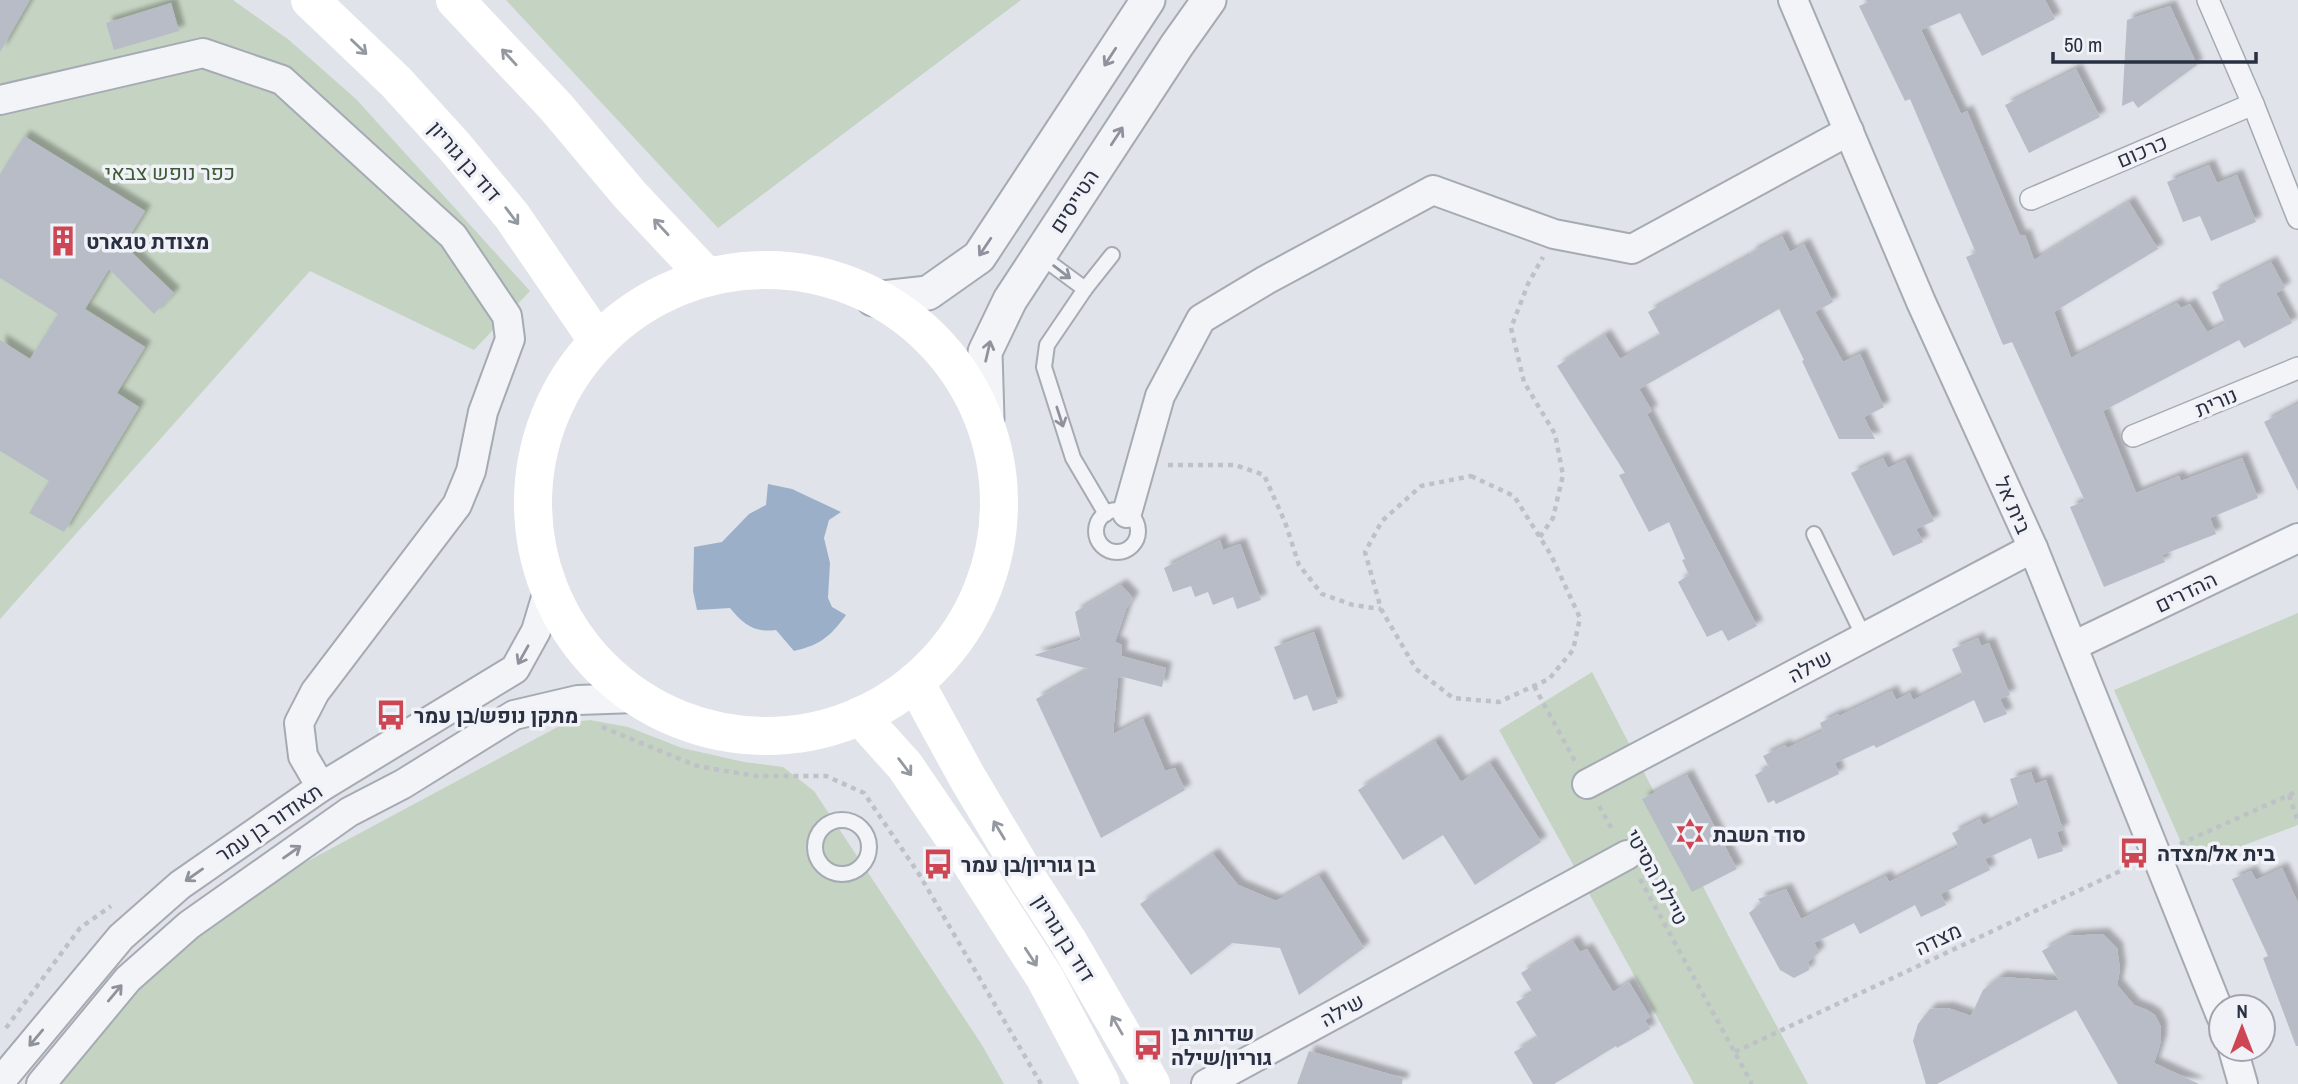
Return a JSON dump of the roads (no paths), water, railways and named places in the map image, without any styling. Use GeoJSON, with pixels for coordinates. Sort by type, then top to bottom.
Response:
{"type":"FeatureCollection","features":[{"type":"Feature","properties":{"kind":"main road","name":"דוד בן גוריון"},"geometry":{"type":"LineString","coordinates":[[310,0],[396,82],[455,147],[512,216],[597,340]]}},
{"type":"Feature","properties":{"kind":"main road"},"geometry":{"type":"LineString","coordinates":[[455,0],[556,107],[630,195],[707,277]]}},
{"type":"Feature","properties":{"kind":"main road"},"geometry":{"type":"LineString","coordinates":[[764,270],[813,274],[855,287],[930,337],[946,353],[961,370],[987,419],[995,456],[1000,502],[996,547],[983,589],[962,629],[932,667],[897,696],[860,716],[816,731],[768,736],[723,732],[676,718],[636,698],[569,631],[548,592],[535,548],[531,505],[535,460],[548,416],[568,376],[597,340],[634,310],[673,289],[707,277],[764,270]]}},
{"type":"Feature","properties":{"kind":"main road","name":"דוד בן גוריון"},"geometry":{"type":"LineString","coordinates":[[915,682],[967,777],[1068,941],[1151,1084]]}},
{"type":"Feature","properties":{"kind":"main road","name":"דוד בן גוריון"},"geometry":{"type":"LineString","coordinates":[[860,716],[905,766],[971,863],[1045,978],[1101,1084]]}},
{"type":"Feature","properties":{"kind":"street"},"geometry":{"type":"LineString","coordinates":[[873,299],[928,293],[979,257],[1148,0]]}},
{"type":"Feature","properties":{"kind":"street","name":"הטייסים"},"geometry":{"type":"LineString","coordinates":[[987,419],[985,352],[1010,300],[1209,0]]}},
{"type":"Feature","properties":{"kind":"street","name":"בית אל"},"geometry":{"type":"LineString","coordinates":[[1793,0],[1922,302],[2033,548],[2212,993]]}},
{"type":"Feature","properties":{"kind":"street"},"geometry":{"type":"LineString","coordinates":[[2208,0],[2298,218]]}},
{"type":"Feature","properties":{"kind":"street"},"geometry":{"type":"LineString","coordinates":[[0,100],[204,53],[282,80],[453,236],[507,316],[510,339],[483,412],[471,471],[457,505],[315,692],[299,723],[303,756],[321,787]]}},
{"type":"Feature","properties":{"kind":"street","name":"כרכום"},"geometry":{"type":"LineString","coordinates":[[2031,199],[2253,104]]}},
{"type":"Feature","properties":{"kind":"street"},"geometry":{"type":"LineString","coordinates":[[1117,514],[1131,505],[1139,465],[1160,396],[1201,319],[1266,280],[1433,190],[1554,234],[1632,249],[1849,131]]}},
{"type":"Feature","properties":{"kind":"street","name":"נורית"},"geometry":{"type":"LineString","coordinates":[[2133,436],[2298,368]]}},
{"type":"Feature","properties":{"kind":"street","name":"ההדרים"},"geometry":{"type":"LineString","coordinates":[[2073,646],[2298,538]]}},
{"type":"Feature","properties":{"kind":"street","name":"שילה"},"geometry":{"type":"LineString","coordinates":[[1587,784],[2033,548]]}},
{"type":"Feature","properties":{"kind":"street","name":"תאודור בן עמר"},"geometry":{"type":"LineString","coordinates":[[0,1082],[121,937],[180,885],[321,787],[515,669],[536,631],[548,592]]}},
{"type":"Feature","properties":{"kind":"street","name":"תאודור בן עמר"},"geometry":{"type":"LineString","coordinates":[[41,1084],[128,979],[189,925],[349,812],[403,784],[514,715],[578,700],[636,698]]}},
{"type":"Feature","properties":{"kind":"street","name":"שילה"},"geometry":{"type":"LineString","coordinates":[[1206,1084],[1627,855]]}},
{"type":"Feature","properties":{"kind":"street"},"geometry":{"type":"LineString","coordinates":[[2237,1063],[2243,1084]]}},
{"type":"Feature","properties":{"kind":"lane"},"geometry":{"type":"LineString","coordinates":[[1039,255],[1085,289]]}},
{"type":"Feature","properties":{"kind":"lane"},"geometry":{"type":"LineString","coordinates":[[1112,255],[1047,345],[1044,367],[1073,458],[1117,514]]}},
{"type":"Feature","properties":{"kind":"lane"},"geometry":{"type":"LineString","coordinates":[[1814,534],[1864,637]]}},
{"type":"Feature","properties":{"kind":"water"},"geometry":{"type":"Polygon","coordinates":[[[768,484],[792,489],[841,512],[829,520],[824,538],[830,563],[828,598],[832,607],[846,615],[824,639],[794,651],[776,630],[755,629],[730,608],[697,610],[693,591],[694,547],[722,542],[749,514],[766,505],[768,484]]]}},
{"type":"Feature","properties":{"kind":"place","name":"מצודת טגארט"},"geometry":{"type":"Point","coordinates":[63,241]}},
{"type":"Feature","properties":{"kind":"place","name":"מתקן נופש/בן עמר"},"geometry":{"type":"Point","coordinates":[391,715]}},
{"type":"Feature","properties":{"kind":"place","name":"סוד השבת"},"geometry":{"type":"Point","coordinates":[1690,834]}},
{"type":"Feature","properties":{"kind":"place","name":"בית אל/מצדה"},"geometry":{"type":"Point","coordinates":[2134,853]}},
{"type":"Feature","properties":{"kind":"place","name":"בן גוריון/בן עמר"},"geometry":{"type":"Point","coordinates":[938,864]}},
{"type":"Feature","properties":{"kind":"place","name":"שדרות בן גוריון/שילה"},"geometry":{"type":"Point","coordinates":[1148,1045]}},
{"type":"Feature","properties":{"kind":"park label","name":"כפר נופש צבאי"},"geometry":{"type":"Point","coordinates":[170,172]}}]}
